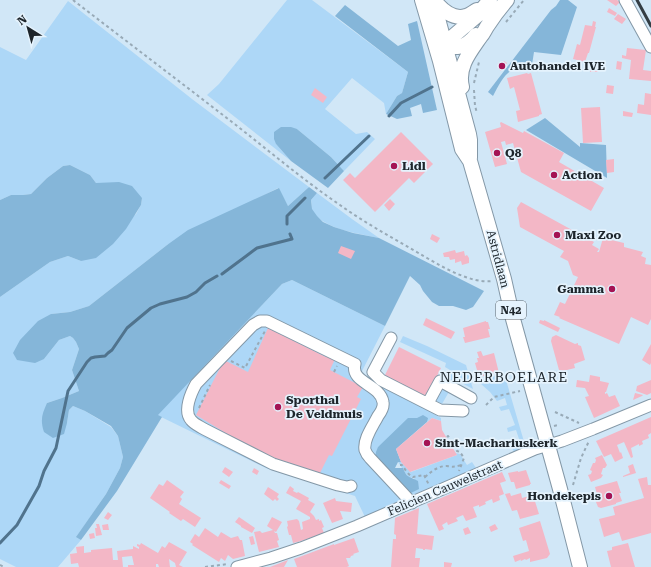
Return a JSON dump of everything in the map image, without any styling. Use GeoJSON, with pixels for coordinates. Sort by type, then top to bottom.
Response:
{"type":"FeatureCollection","features":[{"type":"Feature","properties":{"kind":"main road"},"geometry":{"type":"LineString","coordinates":[[422,0],[430,28],[436,32],[444,45],[454,47],[465,46],[479,32],[486,28]]}},
{"type":"Feature","properties":{"kind":"main road"},"geometry":{"type":"LineString","coordinates":[[433,0],[444,10],[457,17],[465,16],[486,4]]}},
{"type":"Feature","properties":{"kind":"main road","name":"Astridlaan"},"geometry":{"type":"LineString","coordinates":[[433,0],[469,134],[470,161],[504,279],[513,319],[580,567]]}},
{"type":"Feature","properties":{"kind":"main road"},"geometry":{"type":"LineString","coordinates":[[469,134],[471,125],[460,81],[463,64],[494,16],[507,0]]}},
{"type":"Feature","properties":{"kind":"main road"},"geometry":{"type":"LineString","coordinates":[[444,45],[478,15],[486,4]]}},
{"type":"Feature","properties":{"kind":"main road","name":"Astridlaan"},"geometry":{"type":"LineString","coordinates":[[444,45],[462,149],[470,161]]}},
{"type":"Feature","properties":{"kind":"street"},"geometry":{"type":"LineString","coordinates":[[625,0],[651,47]]}},
{"type":"Feature","properties":{"kind":"street"},"geometry":{"type":"LineString","coordinates":[[351,486],[338,486],[273,464],[204,429],[192,421],[188,416],[189,398],[196,384],[253,325],[260,321],[267,321],[355,364],[354,369],[358,378],[372,386],[379,394],[383,403],[382,410],[366,441],[365,449],[370,458],[412,503]]}},
{"type":"Feature","properties":{"kind":"street"},"geometry":{"type":"LineString","coordinates":[[391,338],[374,372],[381,380],[440,410],[463,411]]}},
{"type":"Feature","properties":{"kind":"street"},"geometry":{"type":"LineString","coordinates":[[428,404],[440,381],[471,398]]}},
{"type":"Feature","properties":{"kind":"street","name":"Felicien Cauwelstraat"},"geometry":{"type":"LineString","coordinates":[[237,567],[301,548],[412,503],[535,449],[593,429],[651,405]]}},
{"type":"Feature","properties":{"kind":"path"},"geometry":{"type":"LineString","coordinates":[[73,0],[297,174],[377,229],[445,268],[461,275],[484,282],[504,279]]}},
{"type":"Feature","properties":{"kind":"path"},"geometry":{"type":"LineString","coordinates":[[505,23],[524,0]]}},
{"type":"Feature","properties":{"kind":"path"},"geometry":{"type":"LineString","coordinates":[[471,102],[477,118],[474,79],[478,63],[481,58]]}},
{"type":"Feature","properties":{"kind":"path"},"geometry":{"type":"LineString","coordinates":[[227,352],[224,358],[245,368],[269,322]]}},
{"type":"Feature","properties":{"kind":"path"},"geometry":{"type":"LineString","coordinates":[[192,421],[214,379]]}},
{"type":"Feature","properties":{"kind":"path"},"geometry":{"type":"LineString","coordinates":[[486,405],[494,397],[520,391]]}},
{"type":"Feature","properties":{"kind":"path"},"geometry":{"type":"LineString","coordinates":[[555,412],[579,424]]}},
{"type":"Feature","properties":{"kind":"path"},"geometry":{"type":"LineString","coordinates":[[447,437],[448,436],[457,451],[460,452],[464,458],[459,472]]}},
{"type":"Feature","properties":{"kind":"path"},"geometry":{"type":"LineString","coordinates":[[573,485],[581,458],[591,438]]}},
{"type":"Feature","properties":{"kind":"path"},"geometry":{"type":"LineString","coordinates":[[400,465],[402,465],[413,477],[421,474],[424,475],[431,489]]}},
{"type":"Feature","properties":{"kind":"path"},"geometry":{"type":"LineString","coordinates":[[425,477],[434,469],[462,465]]}},
{"type":"Feature","properties":{"kind":"path"},"geometry":{"type":"LineString","coordinates":[[0,565],[4,567]]}},
{"type":"Feature","properties":{"kind":"shaded area"},"geometry":{"type":"Polygon","coordinates":[[[287,0],[312,0],[408,72],[402,93],[397,96],[386,114],[384,103],[352,78],[325,109],[356,134],[367,132],[375,139],[344,171],[331,157],[297,129],[276,144],[291,161],[207,95],[219,84],[287,0]]]}},
{"type":"Feature","properties":{"kind":"shaded area"},"geometry":{"type":"Polygon","coordinates":[[[560,0],[568,0],[577,7],[561,55],[534,52],[532,65],[518,67],[508,73],[500,83],[493,96],[488,92],[560,0]]]}},
{"type":"Feature","properties":{"kind":"shaded area"},"geometry":{"type":"Polygon","coordinates":[[[68,1],[192,99],[309,187],[288,206],[278,188],[167,245],[89,306],[70,312],[51,314],[44,359],[59,340],[70,336],[73,338],[79,349],[72,370],[79,391],[47,403],[67,423],[69,410],[73,406],[85,411],[111,427],[118,436],[123,457],[120,468],[106,494],[77,536],[81,540],[58,567],[16,567],[0,559],[0,297],[50,262],[68,256],[81,261],[136,214],[141,205],[142,198],[103,183],[96,183],[90,175],[70,165],[63,166],[47,178],[31,194],[11,195],[0,200],[0,47],[26,60],[68,1]]]}},
{"type":"Feature","properties":{"kind":"shaded area"},"geometry":{"type":"Polygon","coordinates":[[[345,5],[398,46],[411,40],[408,24],[417,21],[437,110],[423,113],[421,104],[410,108],[412,116],[397,119],[386,114],[397,96],[402,93],[408,72],[335,16],[345,5]]]}},
{"type":"Feature","properties":{"kind":"shaded area"},"geometry":{"type":"Polygon","coordinates":[[[545,118],[580,147],[580,143],[606,145],[607,178],[526,130],[545,118]]]}},
{"type":"Feature","properties":{"kind":"shaded area"},"geometry":{"type":"Polygon","coordinates":[[[281,127],[291,127],[297,129],[331,157],[344,171],[328,188],[291,161],[276,144],[274,132],[281,127]]]}},
{"type":"Feature","properties":{"kind":"shaded area"},"geometry":{"type":"Polygon","coordinates":[[[70,165],[90,175],[96,183],[119,182],[132,186],[142,198],[141,205],[126,229],[113,244],[96,258],[81,261],[68,256],[50,262],[0,297],[0,200],[11,195],[31,194],[47,178],[63,166],[70,165]]]}},
{"type":"Feature","properties":{"kind":"shaded area"},"geometry":{"type":"Polygon","coordinates":[[[309,187],[317,193],[311,200],[312,209],[323,222],[353,233],[379,238],[484,291],[473,307],[466,310],[453,306],[439,306],[432,302],[420,285],[410,276],[385,326],[292,280],[282,284],[158,415],[162,417],[117,491],[81,540],[76,537],[106,494],[120,468],[123,457],[118,436],[111,426],[73,406],[69,410],[64,434],[53,438],[44,432],[42,417],[47,403],[79,391],[72,370],[79,349],[76,342],[70,336],[59,340],[44,359],[35,363],[17,360],[13,353],[20,340],[38,321],[51,314],[70,312],[89,306],[188,230],[279,188],[288,206],[309,187]]]}},
{"type":"Feature","properties":{"kind":"shaded area"},"geometry":{"type":"Polygon","coordinates":[[[317,193],[379,238],[342,230],[324,222],[312,210],[311,200],[317,193]]]}},
{"type":"Feature","properties":{"kind":"shaded area"},"geometry":{"type":"Polygon","coordinates":[[[292,280],[385,326],[361,373],[441,418],[441,421],[432,418],[378,447],[409,494],[418,489],[414,478],[408,477],[398,462],[401,462],[411,472],[457,455],[456,453],[460,454],[467,465],[472,462],[476,468],[365,517],[355,496],[268,469],[157,415],[282,284],[292,280]]]}},
{"type":"Feature","properties":{"kind":"shaded area"},"geometry":{"type":"Polygon","coordinates":[[[403,336],[466,365],[473,389],[456,380],[453,384],[446,380],[450,370],[445,367],[446,363],[400,342],[403,336]]]}},
{"type":"Feature","properties":{"kind":"shaded area"},"geometry":{"type":"Polygon","coordinates":[[[504,373],[525,445],[514,452],[512,448],[521,445],[516,430],[508,432],[507,428],[515,425],[509,409],[501,411],[499,407],[507,405],[505,398],[497,401],[481,384],[481,380],[504,373]]]}},
{"type":"Feature","properties":{"kind":"shaded area"},"geometry":{"type":"Polygon","coordinates":[[[443,386],[450,390],[442,404],[435,400],[443,386]]]}},
{"type":"Feature","properties":{"kind":"shaded area"},"geometry":{"type":"Polygon","coordinates":[[[423,415],[428,418],[427,422],[396,449],[401,462],[398,462],[395,468],[403,468],[407,476],[418,481],[419,489],[409,494],[375,460],[376,452],[378,447],[408,418],[417,418],[423,415]]]}},
{"type":"Feature","properties":{"kind":"building"},"geometry":{"type":"Polygon","coordinates":[[[607,0],[617,0],[620,2],[616,6],[607,0]]]}},
{"type":"Feature","properties":{"kind":"building"},"geometry":{"type":"Polygon","coordinates":[[[609,8],[617,13],[615,16],[607,12],[609,8]]]}},
{"type":"Feature","properties":{"kind":"building"},"geometry":{"type":"Polygon","coordinates":[[[618,14],[626,19],[622,24],[614,19],[618,14]]]}},
{"type":"Feature","properties":{"kind":"building"},"geometry":{"type":"Polygon","coordinates":[[[593,21],[596,22],[596,27],[585,62],[573,59],[577,44],[580,45],[585,25],[592,26],[593,21]]]}},
{"type":"Feature","properties":{"kind":"building"},"geometry":{"type":"Polygon","coordinates":[[[627,48],[646,50],[643,70],[651,71],[651,81],[629,79],[631,60],[622,58],[622,55],[626,56],[627,48]]]}},
{"type":"Feature","properties":{"kind":"building","name":"Autohandel IVE"},"geometry":{"type":"Polygon","coordinates":[[[504,61],[507,63],[501,71],[498,68],[504,61]]]}},
{"type":"Feature","properties":{"kind":"building"},"geometry":{"type":"Polygon","coordinates":[[[617,61],[622,62],[621,70],[616,69],[617,61]]]}},
{"type":"Feature","properties":{"kind":"building"},"geometry":{"type":"Polygon","coordinates":[[[591,66],[599,66],[598,72],[590,72],[591,66]]]}},
{"type":"Feature","properties":{"kind":"building"},"geometry":{"type":"Polygon","coordinates":[[[531,73],[542,114],[518,122],[516,111],[520,110],[514,87],[510,89],[507,78],[531,73]]]}},
{"type":"Feature","properties":{"kind":"building"},"geometry":{"type":"Polygon","coordinates":[[[607,85],[614,86],[613,94],[606,93],[607,85]]]}},
{"type":"Feature","properties":{"kind":"building"},"geometry":{"type":"Polygon","coordinates":[[[315,88],[327,97],[323,103],[311,95],[315,88]]]}},
{"type":"Feature","properties":{"kind":"building"},"geometry":{"type":"Polygon","coordinates":[[[645,93],[651,94],[651,115],[637,113],[638,104],[644,105],[645,93]]]}},
{"type":"Feature","properties":{"kind":"building"},"geometry":{"type":"Polygon","coordinates":[[[600,107],[602,142],[583,143],[581,108],[600,107]]]}},
{"type":"Feature","properties":{"kind":"building"},"geometry":{"type":"Polygon","coordinates":[[[623,111],[633,113],[632,117],[623,116],[623,111]]]}},
{"type":"Feature","properties":{"kind":"building","name":"Action"},"geometry":{"type":"Polygon","coordinates":[[[501,122],[523,133],[524,131],[564,153],[559,162],[604,188],[591,211],[521,172],[513,143],[506,145],[505,141],[501,142],[507,164],[495,167],[485,132],[501,127],[501,122]]]}},
{"type":"Feature","properties":{"kind":"building","name":"Lidl"},"geometry":{"type":"Polygon","coordinates":[[[401,132],[433,164],[414,183],[409,178],[375,212],[343,180],[350,173],[355,178],[401,132]]]}},
{"type":"Feature","properties":{"kind":"building"},"geometry":{"type":"Polygon","coordinates":[[[614,159],[614,172],[607,173],[606,160],[614,159]]]}},
{"type":"Feature","properties":{"kind":"building"},"geometry":{"type":"Polygon","coordinates":[[[390,199],[395,204],[389,211],[384,205],[390,199]]]}},
{"type":"Feature","properties":{"kind":"building","name":"Gamma"},"geometry":{"type":"Polygon","coordinates":[[[521,202],[594,242],[592,245],[599,249],[597,252],[599,252],[603,238],[624,243],[624,247],[643,252],[641,256],[646,258],[645,264],[651,265],[651,319],[648,325],[631,317],[619,344],[554,315],[560,302],[565,304],[578,277],[573,275],[568,261],[560,257],[564,251],[520,227],[517,208],[521,202]]]}},
{"type":"Feature","properties":{"kind":"building"},"geometry":{"type":"Polygon","coordinates":[[[432,234],[440,238],[437,243],[430,239],[432,234]]]}},
{"type":"Feature","properties":{"kind":"building"},"geometry":{"type":"Polygon","coordinates":[[[341,246],[355,251],[351,259],[338,253],[341,246]]]}},
{"type":"Feature","properties":{"kind":"building"},"geometry":{"type":"Polygon","coordinates":[[[455,250],[456,253],[464,251],[465,256],[467,255],[469,258],[469,263],[462,265],[461,261],[455,263],[455,259],[450,260],[449,257],[444,257],[443,253],[455,250]]]}},
{"type":"Feature","properties":{"kind":"building"},"geometry":{"type":"Polygon","coordinates":[[[426,318],[455,332],[451,339],[423,325],[426,318]]]}},
{"type":"Feature","properties":{"kind":"building"},"geometry":{"type":"Polygon","coordinates":[[[540,320],[544,320],[560,328],[558,332],[539,323],[540,320]]]}},
{"type":"Feature","properties":{"kind":"building"},"geometry":{"type":"Polygon","coordinates":[[[486,321],[488,322],[490,329],[488,329],[490,337],[465,343],[463,328],[486,321]]]}},
{"type":"Feature","properties":{"kind":"building","name":"Sporthal De Veldmuis"},"geometry":{"type":"Polygon","coordinates":[[[268,328],[326,357],[327,355],[335,359],[330,370],[363,387],[357,397],[361,399],[332,456],[329,455],[318,477],[273,462],[196,415],[224,360],[248,372],[268,328]]]}},
{"type":"Feature","properties":{"kind":"building"},"geometry":{"type":"Polygon","coordinates":[[[556,335],[575,344],[578,343],[578,345],[581,346],[585,360],[574,364],[575,368],[563,371],[559,370],[551,341],[552,337],[556,335]]]}},
{"type":"Feature","properties":{"kind":"building"},"geometry":{"type":"Polygon","coordinates":[[[651,344],[651,363],[650,365],[642,360],[651,344]]]}},
{"type":"Feature","properties":{"kind":"building"},"geometry":{"type":"Polygon","coordinates":[[[399,347],[441,368],[425,400],[383,379],[399,347]]]}},
{"type":"Feature","properties":{"kind":"building"},"geometry":{"type":"Polygon","coordinates":[[[481,351],[483,356],[494,353],[499,373],[479,377],[475,363],[478,362],[477,358],[479,358],[477,352],[481,351]]]}},
{"type":"Feature","properties":{"kind":"building"},"geometry":{"type":"Polygon","coordinates":[[[590,375],[600,377],[600,381],[609,383],[605,394],[607,393],[609,397],[615,395],[620,406],[594,418],[585,397],[589,396],[585,388],[576,387],[577,380],[589,382],[590,375]]]}},
{"type":"Feature","properties":{"kind":"building"},"geometry":{"type":"Polygon","coordinates":[[[651,380],[651,393],[647,395],[636,391],[637,386],[651,380]]]}},
{"type":"Feature","properties":{"kind":"building"},"geometry":{"type":"Polygon","coordinates":[[[635,393],[643,395],[633,400],[635,393]]]}},
{"type":"Feature","properties":{"kind":"building"},"geometry":{"type":"Polygon","coordinates":[[[651,417],[651,433],[648,435],[649,438],[642,441],[643,444],[639,446],[639,444],[631,448],[633,457],[631,458],[624,442],[617,445],[623,458],[615,462],[611,454],[604,457],[596,441],[651,417]]]}},
{"type":"Feature","properties":{"kind":"building","name":"Sint-Machariuskerk"},"geometry":{"type":"Polygon","coordinates":[[[432,418],[441,421],[442,430],[457,455],[410,472],[401,462],[396,449],[432,418]]]}},
{"type":"Feature","properties":{"kind":"building"},"geometry":{"type":"Polygon","coordinates":[[[602,455],[607,465],[603,468],[601,474],[603,475],[601,478],[591,482],[588,475],[591,474],[592,471],[590,470],[593,463],[595,463],[595,458],[602,455]]]}},
{"type":"Feature","properties":{"kind":"building"},"geometry":{"type":"Polygon","coordinates":[[[633,464],[636,473],[623,477],[630,473],[628,466],[633,464]]]}},
{"type":"Feature","properties":{"kind":"building"},"geometry":{"type":"Polygon","coordinates":[[[225,467],[233,472],[229,477],[222,472],[225,467]]]}},
{"type":"Feature","properties":{"kind":"building"},"geometry":{"type":"Polygon","coordinates":[[[254,468],[259,471],[257,475],[252,472],[254,468]]]}},
{"type":"Feature","properties":{"kind":"building"},"geometry":{"type":"Polygon","coordinates":[[[526,470],[531,484],[516,489],[514,482],[511,482],[508,473],[526,470]]]}},
{"type":"Feature","properties":{"kind":"building"},"geometry":{"type":"Polygon","coordinates":[[[502,472],[506,481],[500,483],[504,494],[499,496],[500,500],[493,503],[492,499],[479,507],[479,505],[473,507],[477,517],[466,521],[463,515],[456,518],[458,521],[448,525],[447,522],[442,525],[444,529],[439,531],[427,504],[502,472]]]}},
{"type":"Feature","properties":{"kind":"building"},"geometry":{"type":"Polygon","coordinates":[[[647,477],[648,485],[651,485],[651,533],[622,541],[619,532],[604,537],[599,519],[615,515],[613,507],[644,498],[638,479],[647,477]]]}},
{"type":"Feature","properties":{"kind":"building"},"geometry":{"type":"Polygon","coordinates":[[[167,480],[184,492],[180,497],[182,499],[179,504],[201,518],[195,527],[183,519],[181,521],[150,498],[159,484],[163,486],[167,480]]]}},
{"type":"Feature","properties":{"kind":"building"},"geometry":{"type":"Polygon","coordinates":[[[221,480],[231,486],[229,489],[219,483],[221,480]]]}},
{"type":"Feature","properties":{"kind":"building","name":"Hondekepis"},"geometry":{"type":"Polygon","coordinates":[[[617,481],[622,501],[601,508],[598,507],[596,500],[598,498],[595,487],[617,481]]]}},
{"type":"Feature","properties":{"kind":"building"},"geometry":{"type":"Polygon","coordinates":[[[290,486],[294,489],[293,491],[309,498],[308,500],[315,504],[310,512],[316,520],[321,520],[324,527],[322,528],[324,533],[293,543],[291,535],[289,535],[287,521],[297,519],[301,530],[303,529],[302,522],[310,519],[310,517],[296,509],[301,501],[286,493],[290,486]]]}},
{"type":"Feature","properties":{"kind":"building"},"geometry":{"type":"Polygon","coordinates":[[[268,487],[279,494],[277,497],[279,499],[277,501],[275,499],[273,501],[264,494],[268,487]]]}},
{"type":"Feature","properties":{"kind":"building"},"geometry":{"type":"Polygon","coordinates":[[[510,493],[511,496],[521,493],[522,498],[533,495],[539,514],[520,519],[517,510],[512,511],[505,494],[510,493]]]}},
{"type":"Feature","properties":{"kind":"building"},"geometry":{"type":"Polygon","coordinates":[[[335,498],[336,501],[352,503],[351,512],[340,511],[343,519],[332,523],[323,503],[335,498]]]}},
{"type":"Feature","properties":{"kind":"building"},"geometry":{"type":"Polygon","coordinates":[[[419,508],[417,534],[434,536],[432,550],[416,548],[415,558],[420,558],[419,567],[391,567],[393,539],[396,539],[396,535],[394,534],[395,518],[419,508]]]}},
{"type":"Feature","properties":{"kind":"building"},"geometry":{"type":"Polygon","coordinates":[[[108,512],[112,515],[108,520],[104,518],[108,512]]]}},
{"type":"Feature","properties":{"kind":"building"},"geometry":{"type":"Polygon","coordinates":[[[239,517],[255,528],[252,533],[235,522],[239,517]]]}},
{"type":"Feature","properties":{"kind":"building"},"geometry":{"type":"Polygon","coordinates":[[[272,517],[282,522],[276,532],[274,531],[277,533],[279,547],[259,552],[254,532],[260,531],[262,533],[273,530],[267,526],[272,517]]]}},
{"type":"Feature","properties":{"kind":"building"},"geometry":{"type":"Polygon","coordinates":[[[540,521],[550,554],[547,558],[530,562],[530,558],[521,561],[520,559],[515,562],[513,556],[529,551],[526,540],[523,541],[519,528],[540,521]]]}},
{"type":"Feature","properties":{"kind":"building"},"geometry":{"type":"Polygon","coordinates":[[[96,524],[99,524],[102,535],[96,536],[96,524]]]}},
{"type":"Feature","properties":{"kind":"building"},"geometry":{"type":"Polygon","coordinates":[[[108,524],[109,530],[103,530],[102,525],[108,524]]]}},
{"type":"Feature","properties":{"kind":"building"},"geometry":{"type":"Polygon","coordinates":[[[495,524],[498,529],[491,532],[489,527],[495,524]]]}},
{"type":"Feature","properties":{"kind":"building"},"geometry":{"type":"Polygon","coordinates":[[[468,527],[471,533],[465,535],[463,529],[468,527]]]}},
{"type":"Feature","properties":{"kind":"building"},"geometry":{"type":"Polygon","coordinates":[[[205,528],[218,537],[221,532],[231,538],[238,536],[240,540],[242,540],[245,556],[233,559],[228,555],[225,561],[221,558],[219,562],[192,545],[193,544],[190,542],[195,534],[199,537],[205,528]]]}},
{"type":"Feature","properties":{"kind":"building"},"geometry":{"type":"Polygon","coordinates":[[[94,533],[95,538],[90,539],[89,534],[94,533]]]}},
{"type":"Feature","properties":{"kind":"building"},"geometry":{"type":"Polygon","coordinates":[[[253,536],[255,544],[251,545],[249,537],[253,536]]]}},
{"type":"Feature","properties":{"kind":"building"},"geometry":{"type":"Polygon","coordinates":[[[354,538],[359,552],[353,554],[354,555],[350,558],[346,558],[349,566],[297,567],[294,559],[354,538]]]}},
{"type":"Feature","properties":{"kind":"building"},"geometry":{"type":"Polygon","coordinates":[[[169,542],[187,552],[179,565],[183,567],[176,567],[175,563],[169,559],[170,567],[159,567],[158,564],[156,564],[156,567],[128,567],[128,565],[134,565],[132,556],[122,557],[123,567],[79,567],[78,563],[71,564],[70,554],[77,553],[76,547],[84,546],[84,553],[91,552],[91,550],[112,548],[113,560],[118,560],[117,551],[133,549],[133,546],[139,549],[137,544],[140,545],[141,543],[158,553],[162,546],[165,548],[169,542]]]}},
{"type":"Feature","properties":{"kind":"building"},"geometry":{"type":"Polygon","coordinates":[[[628,543],[635,567],[611,567],[607,551],[612,550],[612,547],[628,543]]]}},
{"type":"Feature","properties":{"kind":"building"},"geometry":{"type":"Polygon","coordinates":[[[288,560],[284,567],[270,567],[288,560]]]}},
{"type":"Feature","properties":{"kind":"building"},"geometry":{"type":"Polygon","coordinates":[[[444,562],[452,563],[451,567],[444,567],[444,562]]]}},
{"type":"Feature","properties":{"kind":"waterway"},"geometry":{"type":"LineString","coordinates":[[389,116],[401,103],[432,87]]}},
{"type":"Feature","properties":{"kind":"waterway"},"geometry":{"type":"LineString","coordinates":[[325,178],[369,136]]}},
{"type":"Feature","properties":{"kind":"waterway"},"geometry":{"type":"LineString","coordinates":[[287,224],[287,216],[305,198]]}},
{"type":"Feature","properties":{"kind":"waterway"},"geometry":{"type":"LineString","coordinates":[[222,274],[257,248],[292,239],[290,234]]}},
{"type":"Feature","properties":{"kind":"waterway"},"geometry":{"type":"LineString","coordinates":[[0,543],[17,525],[39,486],[44,471],[56,448],[68,391],[87,362],[91,358],[105,356],[112,350],[127,328],[151,308],[187,297],[217,276]]}},
{"type":"Feature","properties":{"kind":"railway"},"geometry":{"type":"LineString","coordinates":[[637,0],[651,26]]}},
{"type":"Feature","properties":{"kind":"place","name":"Autohandel IVE"},"geometry":{"type":"Point","coordinates":[502,66]}},
{"type":"Feature","properties":{"kind":"place","name":"Q8"},"geometry":{"type":"Point","coordinates":[497,153]}},
{"type":"Feature","properties":{"kind":"place","name":"Lidl"},"geometry":{"type":"Point","coordinates":[394,166]}},
{"type":"Feature","properties":{"kind":"place","name":"Action"},"geometry":{"type":"Point","coordinates":[554,175]}},
{"type":"Feature","properties":{"kind":"place","name":"Maxi Zoo"},"geometry":{"type":"Point","coordinates":[557,235]}},
{"type":"Feature","properties":{"kind":"place","name":"Gamma"},"geometry":{"type":"Point","coordinates":[612,289]}},
{"type":"Feature","properties":{"kind":"place","name":"Sporthal De Veldmuis"},"geometry":{"type":"Point","coordinates":[278,407]}},
{"type":"Feature","properties":{"kind":"place","name":"Sint-Machariuskerk"},"geometry":{"type":"Point","coordinates":[427,443]}},
{"type":"Feature","properties":{"kind":"place","name":"Hondekepis"},"geometry":{"type":"Point","coordinates":[609,496]}},
{"type":"Feature","properties":{"kind":"district","name":"NEDERBOELARE"},"geometry":{"type":"Point","coordinates":[504,377]}}]}
